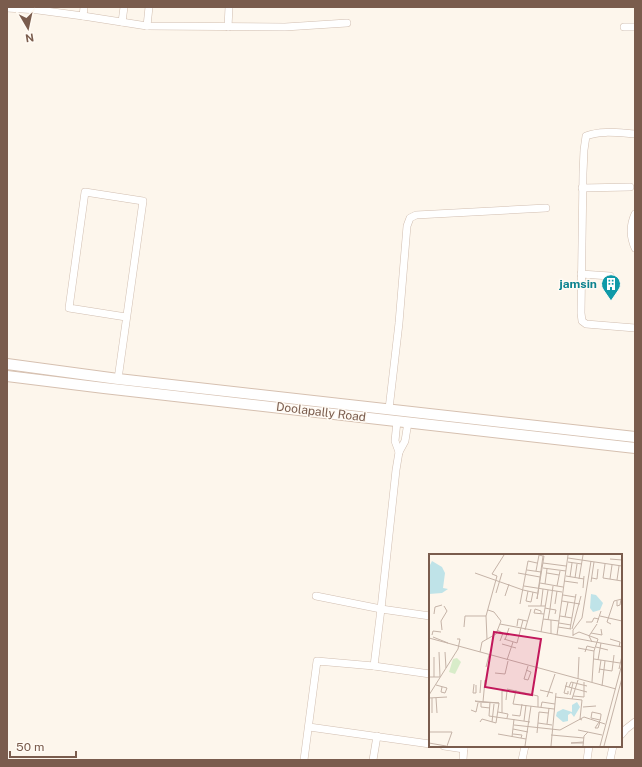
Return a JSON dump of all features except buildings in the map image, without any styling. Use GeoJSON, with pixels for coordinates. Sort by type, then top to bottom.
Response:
{"type":"FeatureCollection","features":[{"type":"Feature","properties":{"kind":"main road"},"geometry":{"type":"LineString","coordinates":[[7,364],[118,379],[635,437]]}},
{"type":"Feature","properties":{"kind":"main road","name":"Doolapally Road"},"geometry":{"type":"LineString","coordinates":[[7,376],[635,448]]}},
{"type":"Feature","properties":{"kind":"street"},"geometry":{"type":"LineString","coordinates":[[83,16],[84,7]]}},
{"type":"Feature","properties":{"kind":"street"},"geometry":{"type":"LineString","coordinates":[[122,22],[124,7]]}},
{"type":"Feature","properties":{"kind":"street"},"geometry":{"type":"LineString","coordinates":[[147,26],[149,7]]}},
{"type":"Feature","properties":{"kind":"street"},"geometry":{"type":"LineString","coordinates":[[228,27],[229,7]]}},
{"type":"Feature","properties":{"kind":"street"},"geometry":{"type":"LineString","coordinates":[[7,8],[38,9],[147,26],[285,27],[347,23]]}},
{"type":"Feature","properties":{"kind":"street"},"geometry":{"type":"LineString","coordinates":[[624,27],[635,27]]}},
{"type":"Feature","properties":{"kind":"street"},"geometry":{"type":"LineString","coordinates":[[635,134],[609,132],[586,136],[582,188],[581,274],[582,321],[586,324],[635,328]]}},
{"type":"Feature","properties":{"kind":"street"},"geometry":{"type":"LineString","coordinates":[[582,188],[630,188]]}},
{"type":"Feature","properties":{"kind":"street"},"geometry":{"type":"LineString","coordinates":[[118,379],[143,201],[85,192],[69,308],[126,317]]}},
{"type":"Feature","properties":{"kind":"street"},"geometry":{"type":"LineString","coordinates":[[389,409],[399,323],[407,226],[410,218],[416,214],[546,208]]}},
{"type":"Feature","properties":{"kind":"street"},"geometry":{"type":"LineString","coordinates":[[635,214],[631,229],[632,242],[635,248]]}},
{"type":"Feature","properties":{"kind":"street"},"geometry":{"type":"LineString","coordinates":[[581,274],[610,276]]}},
{"type":"Feature","properties":{"kind":"street"},"geometry":{"type":"LineString","coordinates":[[397,421],[395,441],[399,452]]}},
{"type":"Feature","properties":{"kind":"street"},"geometry":{"type":"LineString","coordinates":[[374,666],[399,452],[405,441],[408,422]]}},
{"type":"Feature","properties":{"kind":"street"},"geometry":{"type":"LineString","coordinates":[[316,596],[381,609],[429,616]]}},
{"type":"Feature","properties":{"kind":"street"},"geometry":{"type":"LineString","coordinates":[[304,760],[317,661],[374,666],[429,674]]}},
{"type":"Feature","properties":{"kind":"street"},"geometry":{"type":"LineString","coordinates":[[622,734],[635,722]]}},
{"type":"Feature","properties":{"kind":"street"},"geometry":{"type":"LineString","coordinates":[[309,727],[429,744]]}},
{"type":"Feature","properties":{"kind":"street"},"geometry":{"type":"LineString","coordinates":[[373,760],[377,736]]}},
{"type":"Feature","properties":{"kind":"street"},"geometry":{"type":"LineString","coordinates":[[463,760],[464,747]]}},
{"type":"Feature","properties":{"kind":"street"},"geometry":{"type":"LineString","coordinates":[[522,760],[525,747]]}},
{"type":"Feature","properties":{"kind":"street"},"geometry":{"type":"LineString","coordinates":[[587,760],[589,747]]}},
{"type":"Feature","properties":{"kind":"street"},"geometry":{"type":"LineString","coordinates":[[610,760],[613,747]]}},
{"type":"Feature","properties":{"kind":"place","name":"jamsin"},"geometry":{"type":"Point","coordinates":[611,301]}}]}
